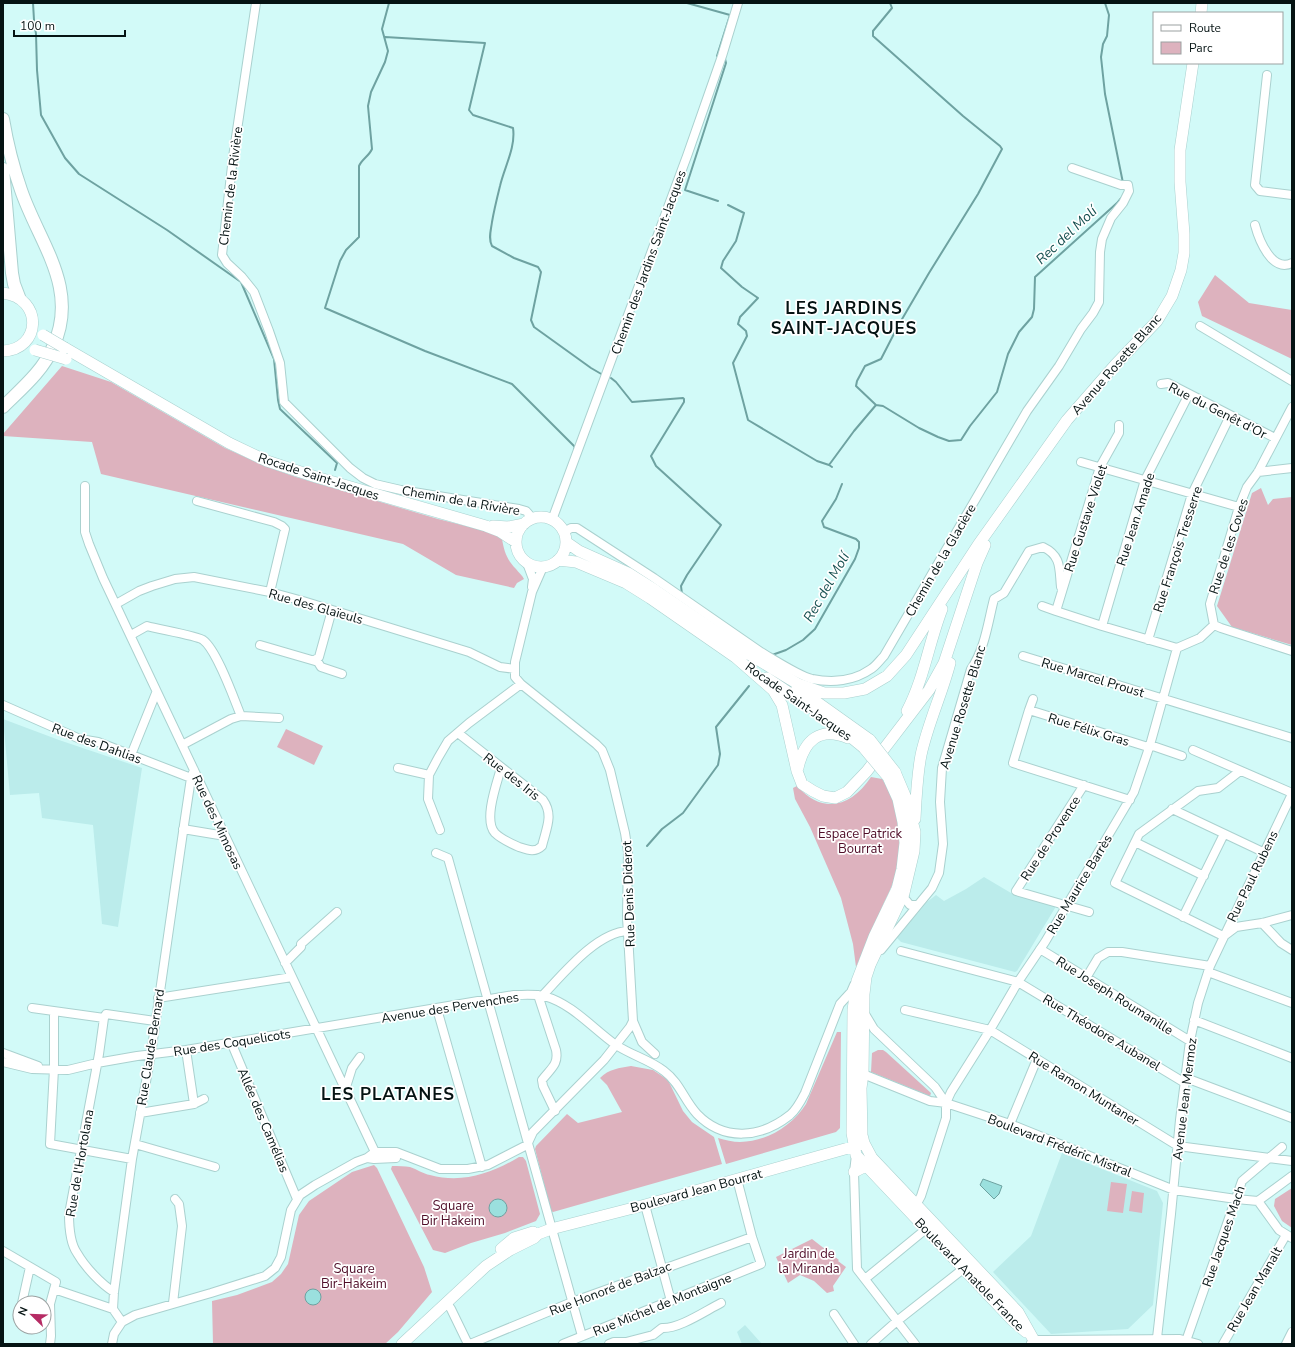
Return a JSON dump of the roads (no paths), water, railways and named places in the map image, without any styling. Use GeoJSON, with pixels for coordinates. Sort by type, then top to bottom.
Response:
{"type":"FeatureCollection","features":[{"type":"Feature","properties":{"kind":"highway"},"geometry":{"type":"LineString","coordinates":[[3,119],[21,190],[54,264],[60,286],[63,308],[61,327],[53,348],[37,372],[3,407]]}},
{"type":"Feature","properties":{"kind":"highway"},"geometry":{"type":"LineString","coordinates":[[3,169],[12,273],[19,297]]}},
{"type":"Feature","properties":{"kind":"main road","name":"Avenue Rosette Blanc"},"geometry":{"type":"LineString","coordinates":[[1006,507],[1040,456],[1067,420],[1115,365],[1157,321],[1174,291],[1181,270],[1184,252],[1180,182],[1180,150],[1193,64]]}},
{"type":"Feature","properties":{"kind":"main road"},"geometry":{"type":"LineString","coordinates":[[3,293],[19,297],[30,309],[32,317],[33,325],[31,333],[27,340],[14,349]]}},
{"type":"Feature","properties":{"kind":"main road"},"geometry":{"type":"LineString","coordinates":[[33,325],[65,354]]}},
{"type":"Feature","properties":{"kind":"main road"},"geometry":{"type":"LineString","coordinates":[[3,351],[28,348],[65,354]]}},
{"type":"Feature","properties":{"kind":"main road","name":"Rocade Saint-Jacques"},"geometry":{"type":"LineString","coordinates":[[65,354],[86,366],[120,381],[229,443],[267,461],[330,482],[486,526]]}},
{"type":"Feature","properties":{"kind":"main road"},"geometry":{"type":"LineString","coordinates":[[747,653],[798,684],[824,693],[844,693],[865,689],[887,676],[906,655],[978,545],[1006,507]]}},
{"type":"Feature","properties":{"kind":"main road"},"geometry":{"type":"LineString","coordinates":[[733,655],[773,690],[782,705],[797,771],[802,784],[823,796],[834,798],[848,792],[893,739],[929,690],[944,663],[977,563],[988,538],[1006,507]]}},
{"type":"Feature","properties":{"kind":"main road"},"geometry":{"type":"LineString","coordinates":[[486,526],[508,527],[529,521],[546,518],[552,520],[561,527],[565,537],[562,555],[551,565],[543,567],[535,566],[527,563],[521,557],[516,542],[517,536],[529,521]]}},
{"type":"Feature","properties":{"kind":"main road"},"geometry":{"type":"LineString","coordinates":[[486,526],[499,531],[516,542]]}},
{"type":"Feature","properties":{"kind":"main road","name":"Rocade Saint-Jacques"},"geometry":{"type":"LineString","coordinates":[[565,537],[579,551],[628,573],[642,582],[837,715],[866,744],[891,774],[906,798],[915,832],[914,851],[904,893],[873,961]]}},
{"type":"Feature","properties":{"kind":"main road","name":"Rocade Saint-Jacques"},"geometry":{"type":"LineString","coordinates":[[558,560],[576,562],[626,583],[866,744]]}},
{"type":"Feature","properties":{"kind":"main road"},"geometry":{"type":"LineString","coordinates":[[893,739],[912,702],[919,684],[934,629],[951,588]]}},
{"type":"Feature","properties":{"kind":"main road"},"geometry":{"type":"LineString","coordinates":[[915,832],[917,786],[921,756],[930,722],[949,666],[960,616]]}},
{"type":"Feature","properties":{"kind":"main road"},"geometry":{"type":"LineString","coordinates":[[797,771],[803,749],[811,740],[825,734],[837,734],[866,744]]}},
{"type":"Feature","properties":{"kind":"main road","name":"Rocade Saint-Jacques"},"geometry":{"type":"LineString","coordinates":[[857,979],[897,889],[902,870],[905,842],[903,822],[891,774]]}},
{"type":"Feature","properties":{"kind":"main road","name":"Boulevard Anatole France"},"geometry":{"type":"LineString","coordinates":[[858,1148],[862,1135],[861,1088],[863,1074],[865,988],[866,977],[873,961]]}},
{"type":"Feature","properties":{"kind":"main road","name":"Boulevard Anatole France"},"geometry":{"type":"LineString","coordinates":[[857,979],[853,1010],[852,1133],[866,1166],[914,1210],[1018,1312],[1033,1341]]}},
{"type":"Feature","properties":{"kind":"main road","name":"Boulevard Anatole France"},"geometry":{"type":"LineString","coordinates":[[857,979],[859,994],[858,1064],[863,1074]]}},
{"type":"Feature","properties":{"kind":"main road","name":"Boulevard Anatole France"},"geometry":{"type":"LineString","coordinates":[[858,1148],[871,1156],[914,1210],[926,1229],[1033,1341]]}},
{"type":"Feature","properties":{"kind":"main road","name":"Boulevard Jean Bourrat"},"geometry":{"type":"LineString","coordinates":[[407,1342],[486,1266],[492,1256],[514,1238],[532,1232],[538,1234],[551,1229],[645,1205],[737,1179],[858,1148]]}},
{"type":"Feature","properties":{"kind":"main road"},"geometry":{"type":"LineString","coordinates":[[854,1172],[866,1166],[878,1165]]}},
{"type":"Feature","properties":{"kind":"street","name":"Chemin de la Rivière"},"geometry":{"type":"LineString","coordinates":[[256,3],[233,157],[222,255],[227,263],[242,276],[254,292],[280,363],[284,402],[350,468],[363,478],[375,484],[401,490],[520,509],[526,511],[529,521]]}},
{"type":"Feature","properties":{"kind":"street","name":"Chemin des Jardins Saint-Jacques"},"geometry":{"type":"LineString","coordinates":[[552,520],[687,156],[722,56],[738,3]]}},
{"type":"Feature","properties":{"kind":"street"},"geometry":{"type":"LineString","coordinates":[[1267,75],[1255,185],[1260,191],[1292,195]]}},
{"type":"Feature","properties":{"kind":"street","name":"Chemin de la Glacière"},"geometry":{"type":"LineString","coordinates":[[565,537],[571,528],[577,528],[760,652],[811,679],[835,682],[855,678],[871,669],[884,656],[1027,411],[1059,366],[1081,329],[1094,313],[1099,302],[1100,252],[1102,239],[1111,218],[1123,203],[1129,191],[1128,185],[1123,185],[1072,168]]}},
{"type":"Feature","properties":{"kind":"street"},"geometry":{"type":"LineString","coordinates":[[1255,225],[1259,240],[1274,261],[1281,265],[1286,265],[1292,262]]}},
{"type":"Feature","properties":{"kind":"street"},"geometry":{"type":"LineString","coordinates":[[1200,326],[1292,381]]}},
{"type":"Feature","properties":{"kind":"street","name":"Rue du Genêt d'Or"},"geometry":{"type":"LineString","coordinates":[[1161,384],[1168,383],[1275,438]]}},
{"type":"Feature","properties":{"kind":"street","name":"Rue Jean Amade"},"geometry":{"type":"LineString","coordinates":[[1102,626],[1145,480],[1188,394]]}},
{"type":"Feature","properties":{"kind":"street","name":"Rue de les Coves"},"geometry":{"type":"LineString","coordinates":[[1214,625],[1210,604],[1239,507],[1247,488],[1258,472],[1292,407]]}},
{"type":"Feature","properties":{"kind":"street","name":"Rue François Tresserre"},"geometry":{"type":"LineString","coordinates":[[1148,640],[1192,494],[1230,416]]}},
{"type":"Feature","properties":{"kind":"street","name":"Rue Gustave Violet"},"geometry":{"type":"LineString","coordinates":[[1056,611],[1100,467],[1119,433],[1119,425]]}},
{"type":"Feature","properties":{"kind":"street"},"geometry":{"type":"LineString","coordinates":[[1081,462],[1239,507]]}},
{"type":"Feature","properties":{"kind":"street"},"geometry":{"type":"LineString","coordinates":[[1258,472],[1292,468]]}},
{"type":"Feature","properties":{"kind":"street","name":"Rue des Mimosas"},"geometry":{"type":"LineString","coordinates":[[85,486],[85,532],[97,565],[131,635],[156,693],[316,1028],[346,1087],[375,1152]]}},
{"type":"Feature","properties":{"kind":"street"},"geometry":{"type":"LineString","coordinates":[[197,501],[274,522],[285,529],[270,592]]}},
{"type":"Feature","properties":{"kind":"street","name":"Avenue Rosette Blanc"},"geometry":{"type":"LineString","coordinates":[[873,961],[932,888],[939,873],[943,844],[940,802],[942,768],[971,669],[977,660],[982,646],[994,599],[1004,593],[1029,551],[1043,546],[1056,555],[1059,564],[1062,590]]}},
{"type":"Feature","properties":{"kind":"street"},"geometry":{"type":"LineString","coordinates":[[515,669],[515,662],[532,592],[533,579],[527,563]]}},
{"type":"Feature","properties":{"kind":"street"},"geometry":{"type":"LineString","coordinates":[[532,592],[543,567]]}},
{"type":"Feature","properties":{"kind":"street","name":"Rue des Glaïeuls"},"geometry":{"type":"LineString","coordinates":[[116,604],[139,591],[152,586],[174,579],[194,577],[270,592],[469,652],[500,667],[515,669]]}},
{"type":"Feature","properties":{"kind":"street"},"geometry":{"type":"LineString","coordinates":[[1042,606],[1102,626],[1177,648],[1200,638],[1214,625],[1292,651]]}},
{"type":"Feature","properties":{"kind":"street"},"geometry":{"type":"LineString","coordinates":[[260,645],[314,660],[319,658],[332,610]]}},
{"type":"Feature","properties":{"kind":"street"},"geometry":{"type":"LineString","coordinates":[[131,635],[147,626],[203,640],[210,648],[222,670],[241,716]]}},
{"type":"Feature","properties":{"kind":"street","name":"Rue Maurice Barrès"},"geometry":{"type":"LineString","coordinates":[[946,1103],[951,1092],[1130,800],[1149,746],[1177,648]]}},
{"type":"Feature","properties":{"kind":"street","name":"Rue Marcel Proust"},"geometry":{"type":"LineString","coordinates":[[1023,656],[1292,738]]}},
{"type":"Feature","properties":{"kind":"street"},"geometry":{"type":"LineString","coordinates":[[316,659],[321,667],[342,674]]}},
{"type":"Feature","properties":{"kind":"street","name":"Rue Denis Diderot"},"geometry":{"type":"LineString","coordinates":[[515,669],[515,676],[521,684],[602,750],[610,770],[626,833],[628,852],[628,931],[633,1021]]}},
{"type":"Feature","properties":{"kind":"street"},"geometry":{"type":"LineString","coordinates":[[440,830],[428,799],[430,775],[448,741],[469,723],[521,684]]}},
{"type":"Feature","properties":{"kind":"street"},"geometry":{"type":"LineString","coordinates":[[131,755],[156,693]]}},
{"type":"Feature","properties":{"kind":"street"},"geometry":{"type":"LineString","coordinates":[[1032,699],[1013,763],[1130,800]]}},
{"type":"Feature","properties":{"kind":"street","name":"Rue des Dahlias"},"geometry":{"type":"LineString","coordinates":[[3,705],[80,739],[98,742],[191,778]]}},
{"type":"Feature","properties":{"kind":"street","name":"Rue Félix Gras"},"geometry":{"type":"LineString","coordinates":[[1029,710],[1182,756]]}},
{"type":"Feature","properties":{"kind":"street"},"geometry":{"type":"LineString","coordinates":[[182,745],[231,719],[241,716],[280,718]]}},
{"type":"Feature","properties":{"kind":"street","name":"Rue des Iris"},"geometry":{"type":"LineString","coordinates":[[458,733],[543,800],[550,814],[542,846],[538,850],[531,851],[513,844],[496,833],[491,826],[490,820],[493,796],[501,768]]}},
{"type":"Feature","properties":{"kind":"street"},"geometry":{"type":"LineString","coordinates":[[1193,750],[1292,793]]}},
{"type":"Feature","properties":{"kind":"street"},"geometry":{"type":"LineString","coordinates":[[398,768],[430,775]]}},
{"type":"Feature","properties":{"kind":"street","name":"Rue Claude Bernard"},"geometry":{"type":"LineString","coordinates":[[113,1309],[134,1144],[151,1054],[183,829],[191,778],[194,770]]}},
{"type":"Feature","properties":{"kind":"street"},"geometry":{"type":"LineString","coordinates":[[1240,771],[1218,788],[1198,791],[1139,834],[1115,883],[1223,936],[1236,927],[1262,924],[1292,915]]}},
{"type":"Feature","properties":{"kind":"street","name":"Rue de Provence"},"geometry":{"type":"LineString","coordinates":[[1067,905],[1016,891],[1084,785]]}},
{"type":"Feature","properties":{"kind":"street","name":"Rue Paul Rubens"},"geometry":{"type":"LineString","coordinates":[[1223,936],[1292,793]]}},
{"type":"Feature","properties":{"kind":"street"},"geometry":{"type":"LineString","coordinates":[[1172,809],[1263,852]]}},
{"type":"Feature","properties":{"kind":"street"},"geometry":{"type":"LineString","coordinates":[[183,829],[225,836]]}},
{"type":"Feature","properties":{"kind":"street"},"geometry":{"type":"LineString","coordinates":[[1183,917],[1224,834]]}},
{"type":"Feature","properties":{"kind":"street"},"geometry":{"type":"LineString","coordinates":[[1134,842],[1204,876]]}},
{"type":"Feature","properties":{"kind":"street"},"geometry":{"type":"LineString","coordinates":[[436,853],[448,858],[527,1145],[582,1336]]}},
{"type":"Feature","properties":{"kind":"street"},"geometry":{"type":"LineString","coordinates":[[904,893],[905,899],[910,904],[918,904]]}},
{"type":"Feature","properties":{"kind":"street"},"geometry":{"type":"LineString","coordinates":[[1067,905],[1089,912]]}},
{"type":"Feature","properties":{"kind":"street"},"geometry":{"type":"LineString","coordinates":[[285,963],[301,947],[301,944],[337,912]]}},
{"type":"Feature","properties":{"kind":"street"},"geometry":{"type":"LineString","coordinates":[[1262,924],[1281,943],[1292,950]]}},
{"type":"Feature","properties":{"kind":"street"},"geometry":{"type":"LineString","coordinates":[[555,1110],[543,1086],[542,1080],[556,1063],[558,1058],[540,995],[580,956],[602,941],[620,932],[628,931]]}},
{"type":"Feature","properties":{"kind":"street","name":"Avenue Jean Mermoz"},"geometry":{"type":"LineString","coordinates":[[1160,1341],[1178,1146],[1190,1041],[1198,1003],[1209,969],[1223,936]]}},
{"type":"Feature","properties":{"kind":"street","name":"Rue Joseph Roumanille"},"geometry":{"type":"LineString","coordinates":[[1040,949],[1190,1041]]}},
{"type":"Feature","properties":{"kind":"street","name":"Rue Théodore Aubanel"},"geometry":{"type":"LineString","coordinates":[[901,951],[1018,982],[1186,1081],[1292,1118]]}},
{"type":"Feature","properties":{"kind":"street"},"geometry":{"type":"LineString","coordinates":[[1086,978],[1098,958],[1108,952],[1122,952],[1209,969],[1292,1003]]}},
{"type":"Feature","properties":{"kind":"street"},"geometry":{"type":"LineString","coordinates":[[158,998],[292,977]]}},
{"type":"Feature","properties":{"kind":"street","name":"Avenue des Pervenches"},"geometry":{"type":"LineString","coordinates":[[316,1028],[514,995],[540,995],[565,1006],[616,1045],[665,1071],[679,1086],[690,1106],[713,1127],[733,1133],[747,1134],[760,1132],[772,1126],[790,1115],[799,1105],[840,1004],[851,992],[857,979]]}},
{"type":"Feature","properties":{"kind":"street"},"geometry":{"type":"LineString","coordinates":[[32,1008],[104,1018],[106,1014],[155,1021]]}},
{"type":"Feature","properties":{"kind":"street"},"geometry":{"type":"LineString","coordinates":[[836,1015],[842,1009],[848,1008],[853,1010]]}},
{"type":"Feature","properties":{"kind":"street"},"geometry":{"type":"LineString","coordinates":[[437,1009],[482,1167]]}},
{"type":"Feature","properties":{"kind":"street","name":"Rue Ramon Muntaner"},"geometry":{"type":"LineString","coordinates":[[905,1010],[990,1030],[1178,1146]]}},
{"type":"Feature","properties":{"kind":"street"},"geometry":{"type":"LineString","coordinates":[[54,1011],[54,1069],[50,1144],[132,1159]]}},
{"type":"Feature","properties":{"kind":"street"},"geometry":{"type":"LineString","coordinates":[[865,1014],[874,1029],[935,1087],[946,1103],[946,1118],[921,1196],[914,1210]]}},
{"type":"Feature","properties":{"kind":"street","name":"Rue de l'Hortolana"},"geometry":{"type":"LineString","coordinates":[[104,1018],[82,1150],[69,1214],[69,1227],[76,1253],[103,1285],[114,1292]]}},
{"type":"Feature","properties":{"kind":"street"},"geometry":{"type":"LineString","coordinates":[[1194,1020],[1292,1058]]}},
{"type":"Feature","properties":{"kind":"street"},"geometry":{"type":"LineString","coordinates":[[112,1344],[114,1334],[122,1322],[135,1315],[260,1279],[275,1268],[281,1257],[291,1210],[300,1195],[356,1162],[367,1158],[375,1152],[396,1152],[405,1154],[413,1159],[440,1168],[468,1169],[482,1167],[527,1145],[533,1132],[616,1045],[633,1021]]}},
{"type":"Feature","properties":{"kind":"street"},"geometry":{"type":"LineString","coordinates":[[633,1021],[642,1042],[655,1054]]}},
{"type":"Feature","properties":{"kind":"street","name":"Rue des Coquelicots"},"geometry":{"type":"LineString","coordinates":[[3,1068],[7,1063],[32,1069],[68,1070],[97,1063],[186,1050],[316,1028]]}},
{"type":"Feature","properties":{"kind":"street","name":"Allée des Camélias"},"geometry":{"type":"LineString","coordinates":[[231,1042],[297,1199]]}},
{"type":"Feature","properties":{"kind":"street"},"geometry":{"type":"LineString","coordinates":[[186,1050],[194,1104]]}},
{"type":"Feature","properties":{"kind":"street","name":"Rue des Coquelicots"},"geometry":{"type":"LineString","coordinates":[[3,1053],[33,1064],[54,1069]]}},
{"type":"Feature","properties":{"kind":"street"},"geometry":{"type":"LineString","coordinates":[[346,1087],[352,1068],[360,1057]]}},
{"type":"Feature","properties":{"kind":"street"},"geometry":{"type":"LineString","coordinates":[[1010,1124],[1037,1059]]}},
{"type":"Feature","properties":{"kind":"street","name":"Boulevard Frédéric Mistral"},"geometry":{"type":"LineString","coordinates":[[863,1074],[930,1101],[946,1103],[1010,1124],[1174,1190],[1236,1199],[1258,1200]]}},
{"type":"Feature","properties":{"kind":"street"},"geometry":{"type":"LineString","coordinates":[[140,1113],[194,1104],[204,1099]]}},
{"type":"Feature","properties":{"kind":"street"},"geometry":{"type":"LineString","coordinates":[[134,1144],[214,1167]]}},
{"type":"Feature","properties":{"kind":"street"},"geometry":{"type":"LineString","coordinates":[[1178,1146],[1292,1161]]}},
{"type":"Feature","properties":{"kind":"street","name":"Rue Jacques Mach"},"geometry":{"type":"LineString","coordinates":[[1186,1340],[1242,1181],[1282,1147]]}},
{"type":"Feature","properties":{"kind":"street"},"geometry":{"type":"LineString","coordinates":[[858,1148],[854,1172],[858,1269],[915,1344]]}},
{"type":"Feature","properties":{"kind":"street"},"geometry":{"type":"LineString","coordinates":[[367,1158],[374,1159],[388,1157],[413,1159]]}},
{"type":"Feature","properties":{"kind":"street"},"geometry":{"type":"LineString","coordinates":[[1289,1236],[1276,1227],[1258,1200],[1292,1176]]}},
{"type":"Feature","properties":{"kind":"street"},"geometry":{"type":"LineString","coordinates":[[737,1179],[752,1237]]}},
{"type":"Feature","properties":{"kind":"street"},"geometry":{"type":"LineString","coordinates":[[173,1304],[182,1226],[179,1204],[174,1199]]}},
{"type":"Feature","properties":{"kind":"street"},"geometry":{"type":"LineString","coordinates":[[645,1205],[671,1301]]}},
{"type":"Feature","properties":{"kind":"street"},"geometry":{"type":"LineString","coordinates":[[865,1279],[926,1229]]}},
{"type":"Feature","properties":{"kind":"street","name":"Rue Jean Manalt"},"geometry":{"type":"LineString","coordinates":[[1223,1344],[1289,1236]]}},
{"type":"Feature","properties":{"kind":"street","name":"Rue Michel de Montaigne"},"geometry":{"type":"LineString","coordinates":[[563,1344],[761,1264],[752,1237]]}},
{"type":"Feature","properties":{"kind":"street","name":"Rue Honoré de Balzac"},"geometry":{"type":"LineString","coordinates":[[469,1344],[572,1302],[752,1237]]}},
{"type":"Feature","properties":{"kind":"street"},"geometry":{"type":"LineString","coordinates":[[3,1251],[56,1282],[50,1304],[50,1344]]}},
{"type":"Feature","properties":{"kind":"street"},"geometry":{"type":"LineString","coordinates":[[24,1295],[30,1267]]}},
{"type":"Feature","properties":{"kind":"street"},"geometry":{"type":"LineString","coordinates":[[871,1344],[897,1321],[963,1269]]}},
{"type":"Feature","properties":{"kind":"street"},"geometry":{"type":"LineString","coordinates":[[54,1289],[113,1309],[122,1322]]}},
{"type":"Feature","properties":{"kind":"street"},"geometry":{"type":"LineString","coordinates":[[447,1303],[469,1344]]}},
{"type":"Feature","properties":{"kind":"street"},"geometry":{"type":"LineString","coordinates":[[609,1344],[614,1342],[626,1342],[653,1335],[662,1328],[668,1328],[683,1322],[721,1303]]}},
{"type":"Feature","properties":{"kind":"street"},"geometry":{"type":"LineString","coordinates":[[834,1314],[854,1344]]}},
{"type":"Feature","properties":{"kind":"street"},"geometry":{"type":"LineString","coordinates":[[1286,1344],[1292,1332]]}},
{"type":"Feature","properties":{"kind":"street"},"geometry":{"type":"LineString","coordinates":[[1033,1341],[1102,1342],[1186,1340],[1198,1344]]}},
{"type":"Feature","properties":{"kind":"waterway"},"geometry":{"type":"LineString","coordinates":[[33,3],[41,115],[65,158],[79,174],[167,230],[241,282],[274,359],[280,409],[337,463],[335,470]]}},
{"type":"Feature","properties":{"kind":"waterway"},"geometry":{"type":"LineString","coordinates":[[389,3],[382,29],[388,51],[385,62],[371,92],[368,106],[372,149],[359,166],[359,237],[346,250],[340,261],[325,308],[425,351],[512,384],[575,447],[574,449]]}},
{"type":"Feature","properties":{"kind":"waterway"},"geometry":{"type":"LineString","coordinates":[[687,3],[730,15],[717,56]]}},
{"type":"Feature","properties":{"kind":"waterway"},"geometry":{"type":"LineString","coordinates":[[876,405],[856,386],[857,381],[865,366],[881,359],[898,326],[978,194],[1002,149],[873,36],[873,31],[892,8],[890,3]]}},
{"type":"Feature","properties":{"kind":"waterway","name":"Rec del Molí"},"geometry":{"type":"LineString","coordinates":[[1105,3],[1109,15],[1107,36],[1103,44],[1101,57],[1105,94],[1123,183]]}},
{"type":"Feature","properties":{"kind":"waterway"},"geometry":{"type":"LineString","coordinates":[[385,37],[485,43],[469,110],[473,115],[513,128],[513,143],[502,179],[490,234],[492,246],[514,258],[538,267],[541,272],[531,320],[534,327],[603,375]]}},
{"type":"Feature","properties":{"kind":"waterway"},"geometry":{"type":"LineString","coordinates":[[718,201],[685,190],[726,63],[725,59]]}},
{"type":"Feature","properties":{"kind":"waterway","name":"Rec del Molí"},"geometry":{"type":"LineString","coordinates":[[832,467],[829,465],[854,431],[876,405],[883,406],[919,428],[938,437],[949,441],[961,440],[997,392],[1008,354],[1019,332],[1032,317],[1034,309],[1035,277],[1121,198]]}},
{"type":"Feature","properties":{"kind":"waterway"},"geometry":{"type":"LineString","coordinates":[[728,205],[744,213],[736,241],[723,261],[721,268],[742,287],[758,298],[740,317],[738,324],[746,331],[747,336],[733,363],[748,420],[817,461],[829,465]]}},
{"type":"Feature","properties":{"kind":"waterway"},"geometry":{"type":"LineString","coordinates":[[611,378],[632,402],[684,399],[684,402],[651,456],[656,466],[721,525],[687,575],[681,586],[682,594]]}},
{"type":"Feature","properties":{"kind":"waterway","name":"Rec del Molí"},"geometry":{"type":"LineString","coordinates":[[772,655],[786,650],[803,640],[815,629],[855,559],[859,548],[859,542],[856,539],[824,527],[822,521],[836,499],[842,484]]}},
{"type":"Feature","properties":{"kind":"waterway","name":"Rec del Molí"},"geometry":{"type":"LineString","coordinates":[[647,846],[662,829],[683,813],[718,765],[720,754],[716,727],[749,686]]}},
{"type":"Feature","properties":{"kind":"district","name":"LES JARDINS SAINT-JACQUES"},"geometry":{"type":"Point","coordinates":[844,318]}},
{"type":"Feature","properties":{"kind":"district","name":"LES PLATANES"},"geometry":{"type":"Point","coordinates":[388,1094]}},
{"type":"Feature","properties":{"kind":"park label","name":"Espace Patrick Bourrat"},"geometry":{"type":"Point","coordinates":[860,840]}},
{"type":"Feature","properties":{"kind":"park label","name":"Square Bir Hakeim"},"geometry":{"type":"Point","coordinates":[453,1212]}},
{"type":"Feature","properties":{"kind":"park label","name":"Jardin de la Miranda"},"geometry":{"type":"Point","coordinates":[809,1260]}},
{"type":"Feature","properties":{"kind":"park label","name":"Square Bir-Hakeim"},"geometry":{"type":"Point","coordinates":[354,1276]}}]}
